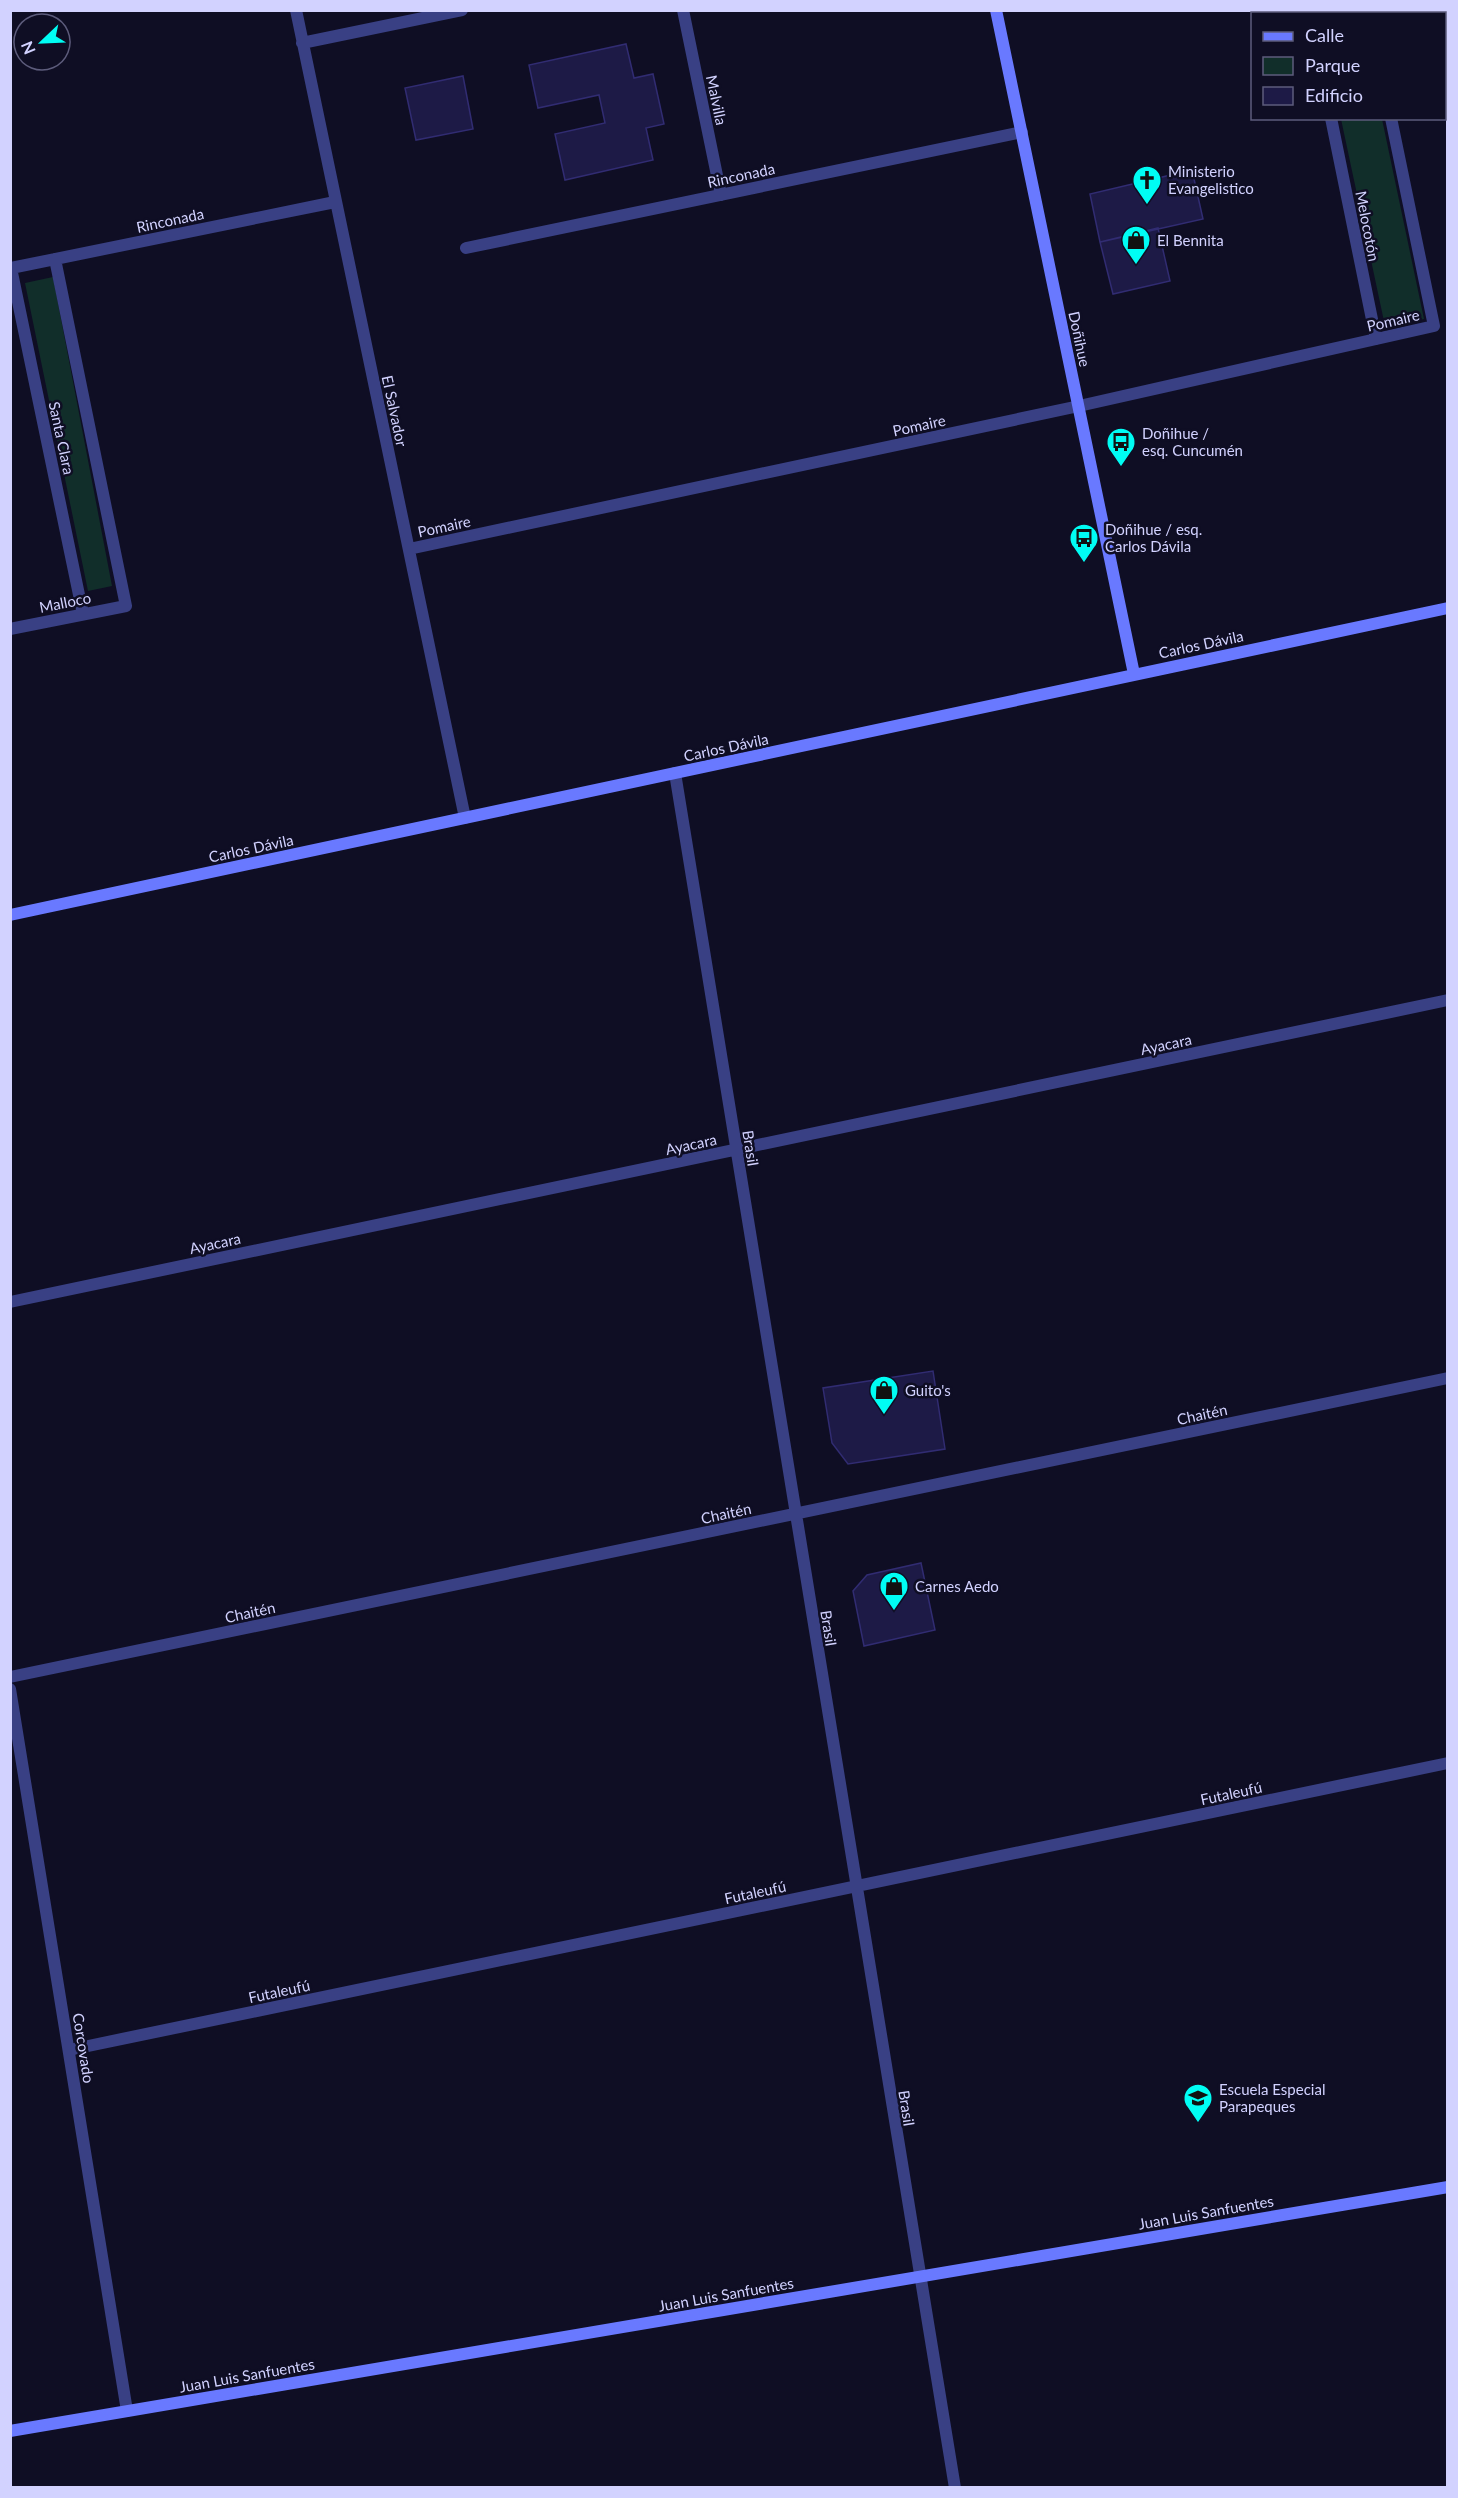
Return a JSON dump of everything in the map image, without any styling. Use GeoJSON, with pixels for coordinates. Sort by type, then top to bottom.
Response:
{"type":"FeatureCollection","features":[{"type":"Feature","properties":{"kind":"street","name":"El Salvador"},"geometry":{"type":"LineString","coordinates":[[296,10],[465,818]]}},
{"type":"Feature","properties":{"kind":"street"},"geometry":{"type":"LineString","coordinates":[[302,43],[462,10]]}},
{"type":"Feature","properties":{"kind":"street","name":"Malvilla"},"geometry":{"type":"LineString","coordinates":[[683,10],[722,195]]}},
{"type":"Feature","properties":{"kind":"street","name":"Doñihue"},"geometry":{"type":"LineString","coordinates":[[996,10],[1134,674]]}},
{"type":"Feature","properties":{"kind":"street","name":"Melocotón"},"geometry":{"type":"LineString","coordinates":[[1331,120],[1376,339]]}},
{"type":"Feature","properties":{"kind":"street","name":"Pomaire"},"geometry":{"type":"LineString","coordinates":[[409,549],[1078,406],[1434,326],[1391,120]]}},
{"type":"Feature","properties":{"kind":"street","name":"Rinconada"},"geometry":{"type":"LineString","coordinates":[[466,248],[1022,132]]}},
{"type":"Feature","properties":{"kind":"street","name":"Rinconada"},"geometry":{"type":"LineString","coordinates":[[11,268],[336,201]]}},
{"type":"Feature","properties":{"kind":"street","name":"Santa Clara"},"geometry":{"type":"LineString","coordinates":[[55,259],[126,606]]}},
{"type":"Feature","properties":{"kind":"street","name":"Santa Clara"},"geometry":{"type":"LineString","coordinates":[[11,268],[83,614]]}},
{"type":"Feature","properties":{"kind":"street","name":"Malloco"},"geometry":{"type":"LineString","coordinates":[[10,629],[126,606]]}},
{"type":"Feature","properties":{"kind":"street","name":"Carlos Dávila"},"geometry":{"type":"LineString","coordinates":[[10,915],[1448,608]]}},
{"type":"Feature","properties":{"kind":"street","name":"Brasil"},"geometry":{"type":"LineString","coordinates":[[675,773],[955,2487]]}},
{"type":"Feature","properties":{"kind":"street","name":"Ayacara"},"geometry":{"type":"LineString","coordinates":[[10,1302],[1448,1000]]}},
{"type":"Feature","properties":{"kind":"street","name":"Chaitén"},"geometry":{"type":"LineString","coordinates":[[10,1677],[1448,1378]]}},
{"type":"Feature","properties":{"kind":"street","name":"Corcovado"},"geometry":{"type":"LineString","coordinates":[[10,1689],[127,2411]]}},
{"type":"Feature","properties":{"kind":"street","name":"Futaleufú"},"geometry":{"type":"LineString","coordinates":[[69,2049],[1448,1763]]}},
{"type":"Feature","properties":{"kind":"street","name":"Juan Luis Sanfuentes"},"geometry":{"type":"LineString","coordinates":[[10,2431],[1448,2187]]}},
{"type":"Feature","properties":{"kind":"green space"},"geometry":{"type":"Polygon","coordinates":[[[1341,120],[1382,120],[1424,319],[1385,326],[1341,120]]]}},
{"type":"Feature","properties":{"kind":"green space"},"geometry":{"type":"Polygon","coordinates":[[[53,277],[112,586],[88,591],[25,283],[53,277]]]}},
{"type":"Feature","properties":{"kind":"building"},"geometry":{"type":"Polygon","coordinates":[[[626,44],[634,78],[653,74],[664,124],[646,128],[653,160],[565,180],[555,134],[605,123],[599,95],[538,108],[529,65],[626,44]]]}},
{"type":"Feature","properties":{"kind":"building"},"geometry":{"type":"Polygon","coordinates":[[[463,76],[473,129],[416,140],[405,88],[463,76]]]}},
{"type":"Feature","properties":{"kind":"building","name":"Ministerio Evangelistico"},"geometry":{"type":"Polygon","coordinates":[[[1192,170],[1203,219],[1100,242],[1090,194],[1192,170]]]}},
{"type":"Feature","properties":{"kind":"building"},"geometry":{"type":"Polygon","coordinates":[[[1158,228],[1170,281],[1113,294],[1100,242],[1158,228]]]}},
{"type":"Feature","properties":{"kind":"building","name":"Guito's"},"geometry":{"type":"Polygon","coordinates":[[[933,1371],[945,1449],[848,1464],[832,1443],[823,1388],[933,1371]]]}},
{"type":"Feature","properties":{"kind":"building","name":"Carnes Aedo"},"geometry":{"type":"Polygon","coordinates":[[[921,1563],[935,1630],[864,1646],[853,1591],[867,1575],[921,1563]]]}},
{"type":"Feature","properties":{"kind":"place","name":"Ministerio Evangelistico"},"geometry":{"type":"Point","coordinates":[1147,206]}},
{"type":"Feature","properties":{"kind":"place","name":"El Bennita"},"geometry":{"type":"Point","coordinates":[1136,266]}},
{"type":"Feature","properties":{"kind":"place","name":"Doñihue / esq. Cuncumén"},"geometry":{"type":"Point","coordinates":[1121,468]}},
{"type":"Feature","properties":{"kind":"place","name":"Doñihue / esq. Carlos Dávila"},"geometry":{"type":"Point","coordinates":[1084,564]}},
{"type":"Feature","properties":{"kind":"place","name":"Guito's"},"geometry":{"type":"Point","coordinates":[884,1416]}},
{"type":"Feature","properties":{"kind":"place","name":"Carnes Aedo"},"geometry":{"type":"Point","coordinates":[894,1612]}},
{"type":"Feature","properties":{"kind":"place","name":"Escuela Especial Parapeques"},"geometry":{"type":"Point","coordinates":[1198,2124]}}]}
